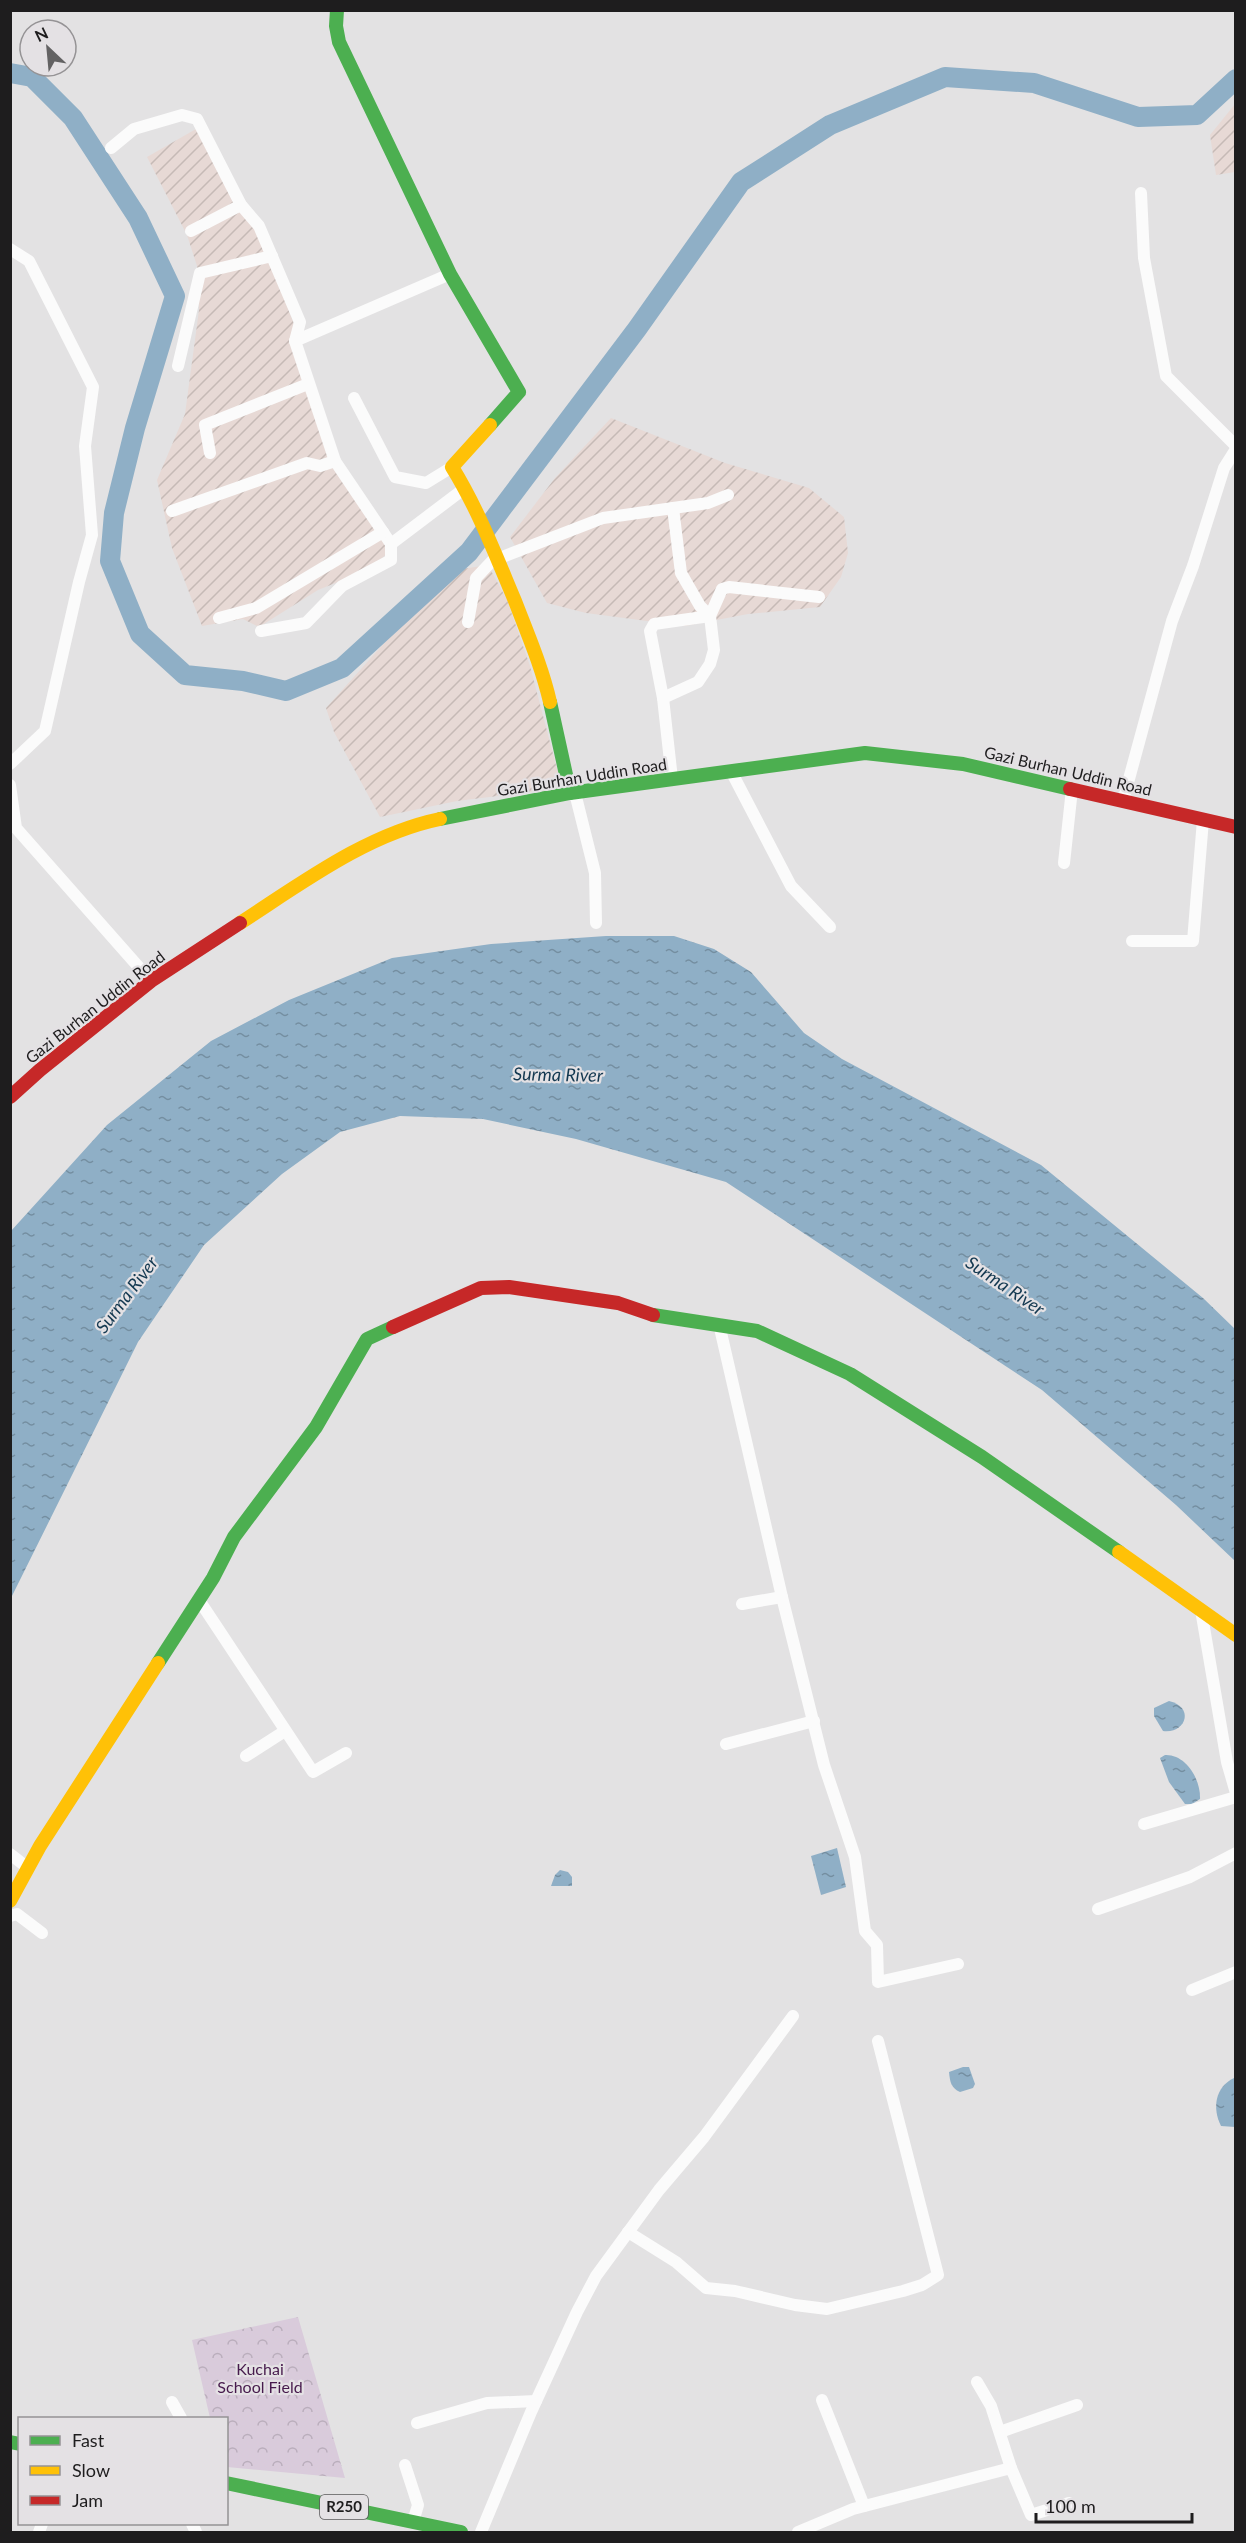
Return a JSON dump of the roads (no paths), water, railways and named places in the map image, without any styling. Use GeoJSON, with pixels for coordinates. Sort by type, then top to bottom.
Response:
{"type":"FeatureCollection","features":[{"type":"Feature","properties":{"kind":"street"},"geometry":{"type":"LineString","coordinates":[[337,10],[339,42],[450,274],[519,392],[452,466],[426,483],[395,477],[354,398]]}},
{"type":"Feature","properties":{"kind":"street"},"geometry":{"type":"LineString","coordinates":[[111,148],[134,129],[182,115],[197,119],[241,205],[259,226],[300,322],[295,341],[334,461],[391,544],[391,560],[342,586],[306,623],[261,631]]}},
{"type":"Feature","properties":{"kind":"street"},"geometry":{"type":"LineString","coordinates":[[1123,801],[1172,621],[1193,566],[1224,468],[1236,447],[1166,376],[1144,258],[1141,193]]}},
{"type":"Feature","properties":{"kind":"street"},"geometry":{"type":"LineString","coordinates":[[191,231],[241,205]]}},
{"type":"Feature","properties":{"kind":"street"},"geometry":{"type":"LineString","coordinates":[[10,249],[29,261],[93,387],[85,446],[92,535],[45,731],[10,764]]}},
{"type":"Feature","properties":{"kind":"street"},"geometry":{"type":"LineString","coordinates":[[178,366],[201,273],[272,256]]}},
{"type":"Feature","properties":{"kind":"street"},"geometry":{"type":"LineString","coordinates":[[295,341],[450,274]]}},
{"type":"Feature","properties":{"kind":"street"},"geometry":{"type":"LineString","coordinates":[[210,453],[205,425],[308,384]]}},
{"type":"Feature","properties":{"kind":"street"},"geometry":{"type":"LineString","coordinates":[[172,512],[307,463],[320,466],[334,461]]}},
{"type":"Feature","properties":{"kind":"street"},"geometry":{"type":"LineString","coordinates":[[452,466],[465,488],[500,565],[544,675],[595,873],[596,923]]}},
{"type":"Feature","properties":{"kind":"street"},"geometry":{"type":"LineString","coordinates":[[391,544],[465,488]]}},
{"type":"Feature","properties":{"kind":"street"},"geometry":{"type":"LineString","coordinates":[[468,622],[476,578],[492,561],[603,518],[708,503],[728,495]]}},
{"type":"Feature","properties":{"kind":"street"},"geometry":{"type":"LineString","coordinates":[[673,508],[681,573],[700,606],[710,616]]}},
{"type":"Feature","properties":{"kind":"street"},"geometry":{"type":"LineString","coordinates":[[219,618],[256,608],[383,532]]}},
{"type":"Feature","properties":{"kind":"street"},"geometry":{"type":"LineString","coordinates":[[663,698],[698,682],[710,664],[714,650],[710,616],[722,589],[729,587],[819,597]]}},
{"type":"Feature","properties":{"kind":"street"},"geometry":{"type":"LineString","coordinates":[[672,779],[663,698],[650,631],[654,624],[710,616]]}},
{"type":"Feature","properties":{"kind":"street","name":"Gazi Burhan Uddin Road"},"geometry":{"type":"LineString","coordinates":[[10,1097],[151,981],[304,882],[368,845],[411,825],[573,793],[865,753],[963,764],[1236,827]]}},
{"type":"Feature","properties":{"kind":"street"},"geometry":{"type":"LineString","coordinates":[[731,771],[791,886],[830,927]]}},
{"type":"Feature","properties":{"kind":"street"},"geometry":{"type":"LineString","coordinates":[[10,784],[16,828],[151,981]]}},
{"type":"Feature","properties":{"kind":"street"},"geometry":{"type":"LineString","coordinates":[[1064,863],[1072,789]]}},
{"type":"Feature","properties":{"kind":"street"},"geometry":{"type":"LineString","coordinates":[[1132,941],[1194,941],[1203,820]]}},
{"type":"Feature","properties":{"kind":"street"},"geometry":{"type":"LineString","coordinates":[[10,1901],[46,1836],[199,1600],[234,1536],[316,1427],[367,1339],[481,1288],[509,1287],[618,1303],[659,1317],[757,1331],[850,1374],[1028,1488],[1236,1635]]}},
{"type":"Feature","properties":{"kind":"street"},"geometry":{"type":"LineString","coordinates":[[719,1324],[782,1597],[824,1765],[855,1857],[865,1931],[877,1945],[878,1982],[958,1964]]}},
{"type":"Feature","properties":{"kind":"street"},"geometry":{"type":"LineString","coordinates":[[742,1604],[782,1597]]}},
{"type":"Feature","properties":{"kind":"street"},"geometry":{"type":"LineString","coordinates":[[199,1600],[313,1772],[346,1753]]}},
{"type":"Feature","properties":{"kind":"street"},"geometry":{"type":"LineString","coordinates":[[1201,1610],[1227,1762],[1236,1793]]}},
{"type":"Feature","properties":{"kind":"street"},"geometry":{"type":"LineString","coordinates":[[726,1744],[814,1721]]}},
{"type":"Feature","properties":{"kind":"street"},"geometry":{"type":"LineString","coordinates":[[246,1756],[285,1731]]}},
{"type":"Feature","properties":{"kind":"street"},"geometry":{"type":"LineString","coordinates":[[1144,1824],[1236,1797]]}},
{"type":"Feature","properties":{"kind":"street"},"geometry":{"type":"LineString","coordinates":[[1098,1909],[1190,1877],[1236,1853]]}},
{"type":"Feature","properties":{"kind":"street"},"geometry":{"type":"LineString","coordinates":[[10,1854],[28,1868]]}},
{"type":"Feature","properties":{"kind":"street"},"geometry":{"type":"LineString","coordinates":[[10,1916],[17,1914],[42,1933]]}},
{"type":"Feature","properties":{"kind":"street"},"geometry":{"type":"LineString","coordinates":[[1192,1990],[1236,1972]]}},
{"type":"Feature","properties":{"kind":"street"},"geometry":{"type":"LineString","coordinates":[[481,2532],[536,2402],[596,2276],[659,2190],[704,2137],[793,2016]]}},
{"type":"Feature","properties":{"kind":"street"},"geometry":{"type":"LineString","coordinates":[[628,2232],[676,2262],[706,2288],[735,2291],[795,2305],[828,2309],[903,2291],[922,2285],[938,2275],[878,2042]]}},
{"type":"Feature","properties":{"kind":"street"},"geometry":{"type":"LineString","coordinates":[[977,2382],[991,2406],[1011,2468],[1031,2515],[1069,2503]]}},
{"type":"Feature","properties":{"kind":"street"},"geometry":{"type":"LineString","coordinates":[[822,2400],[864,2506]]}},
{"type":"Feature","properties":{"kind":"street"},"geometry":{"type":"LineString","coordinates":[[172,2402],[180,2417]]}},
{"type":"Feature","properties":{"kind":"street"},"geometry":{"type":"LineString","coordinates":[[417,2423],[487,2403],[536,2402]]}},
{"type":"Feature","properties":{"kind":"street"},"geometry":{"type":"LineString","coordinates":[[1000,2432],[1077,2405]]}},
{"type":"Feature","properties":{"kind":"street"},"geometry":{"type":"LineString","coordinates":[[405,2465],[418,2505],[418,2529]]}},
{"type":"Feature","properties":{"kind":"street"},"geometry":{"type":"LineString","coordinates":[[798,2532],[864,2506],[1011,2468]]}},
{"type":"Feature","properties":{"kind":"street","name":"R250"},"geometry":{"type":"LineString","coordinates":[[228,2483],[418,2529]]}},
{"type":"Feature","properties":{"kind":"street","name":"R250"},"geometry":{"type":"LineString","coordinates":[[228,2490],[418,2529],[460,2532]]}},
{"type":"Feature","properties":{"kind":"water","name":"Surma River"},"geometry":{"type":"Polygon","coordinates":[[[606,936],[674,936],[714,949],[751,972],[804,1033],[842,1059],[1041,1165],[1203,1298],[1235,1329],[1235,1561],[1176,1505],[1042,1390],[726,1182],[576,1139],[483,1119],[400,1116],[340,1132],[282,1174],[204,1245],[138,1342],[11,1598],[11,1231],[107,1125],[211,1041],[289,1000],[392,958],[491,944],[606,936]]]}},
{"type":"Feature","properties":{"kind":"water"},"geometry":{"type":"Polygon","coordinates":[[[1169,1701],[1182,1709],[1185,1714],[1184,1719],[1177,1728],[1163,1731],[1154,1716],[1154,1708],[1169,1701]]]}},
{"type":"Feature","properties":{"kind":"water"},"geometry":{"type":"Polygon","coordinates":[[[1165,1755],[1173,1756],[1186,1763],[1195,1776],[1200,1799],[1192,1804],[1185,1804],[1169,1782],[1160,1758],[1165,1755]]]}},
{"type":"Feature","properties":{"kind":"water"},"geometry":{"type":"Polygon","coordinates":[[[837,1848],[846,1887],[821,1895],[811,1856],[837,1848]]]}},
{"type":"Feature","properties":{"kind":"water"},"geometry":{"type":"Polygon","coordinates":[[[560,1870],[568,1872],[572,1877],[572,1886],[551,1886],[555,1875],[560,1870]]]}},
{"type":"Feature","properties":{"kind":"water"},"geometry":{"type":"Polygon","coordinates":[[[969,2067],[975,2084],[973,2088],[960,2092],[952,2084],[949,2072],[969,2067]]]}},
{"type":"Feature","properties":{"kind":"water"},"geometry":{"type":"Polygon","coordinates":[[[1234,2078],[1235,2127],[1221,2126],[1218,2119],[1217,2099],[1223,2087],[1234,2078]]]}},
{"type":"Feature","properties":{"kind":"waterway"},"geometry":{"type":"LineString","coordinates":[[10,73],[32,77],[73,118],[138,218],[175,296],[135,428],[114,513],[110,561],[140,634],[185,675],[243,681],[286,691],[342,668],[469,552],[637,329],[741,182],[830,125],[945,77],[1034,83],[1138,117],[1197,115],[1236,79]]}},
{"type":"Feature","properties":{"kind":"park label","name":"Kuchai School Field"},"geometry":{"type":"Point","coordinates":[260,2378]}}]}
